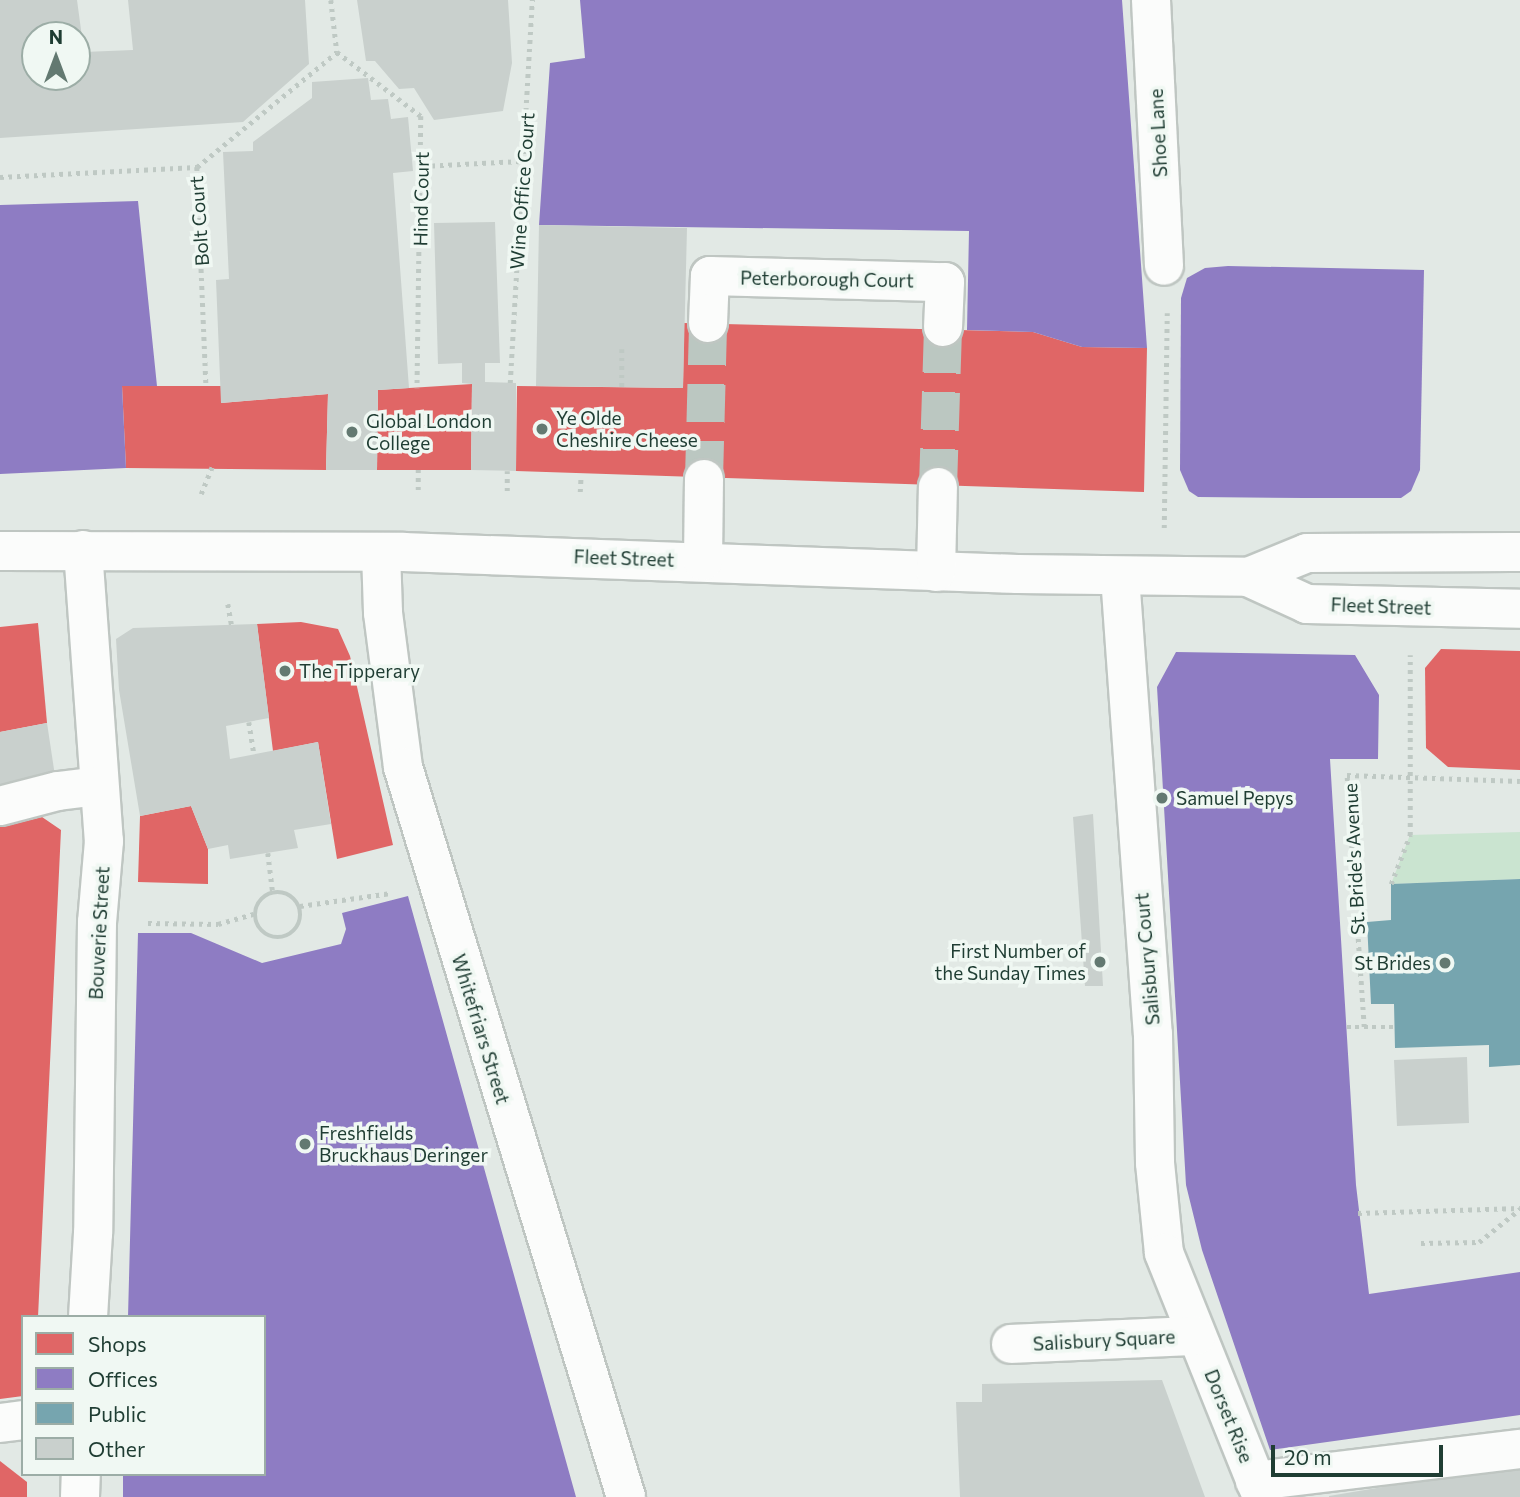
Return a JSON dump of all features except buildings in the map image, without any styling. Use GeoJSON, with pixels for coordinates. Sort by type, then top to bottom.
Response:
{"type":"FeatureCollection","features":[{"type":"Feature","properties":{"kind":"street","name":"Shoe Lane"},"geometry":{"type":"LineString","coordinates":[[1151,0],[1164,266]]}},
{"type":"Feature","properties":{"kind":"street","name":"Peterborough Court"},"geometry":{"type":"LineString","coordinates":[[708,323],[710,276],[945,282],[943,327]]}},
{"type":"Feature","properties":{"kind":"street"},"geometry":{"type":"LineString","coordinates":[[703,561],[704,479]]}},
{"type":"Feature","properties":{"kind":"street"},"geometry":{"type":"LineString","coordinates":[[936,572],[938,487]]}},
{"type":"Feature","properties":{"kind":"street","name":"Bouverie Street"},"geometry":{"type":"LineString","coordinates":[[83,550],[104,842],[97,922],[93,1233],[88,1315]]}},
{"type":"Feature","properties":{"kind":"street","name":"Fleet Street"},"geometry":{"type":"LineString","coordinates":[[0,551],[381,552],[703,561],[936,572],[1248,577],[1307,552],[1520,552]]}},
{"type":"Feature","properties":{"kind":"street","name":"Whitefriars Street"},"geometry":{"type":"LineString","coordinates":[[381,552],[383,613],[403,767],[626,1497]]}},
{"type":"Feature","properties":{"kind":"street","name":"Salisbury Court"},"geometry":{"type":"LineString","coordinates":[[1120,576],[1153,1034],[1155,1163],[1164,1252],[1196,1336]]}},
{"type":"Feature","properties":{"kind":"street","name":"Fleet Street"},"geometry":{"type":"LineString","coordinates":[[1248,577],[1307,604],[1520,609]]}},
{"type":"Feature","properties":{"kind":"street"},"geometry":{"type":"LineString","coordinates":[[0,806],[99,786]]}},
{"type":"Feature","properties":{"kind":"street","name":"Salisbury Square"},"geometry":{"type":"LineString","coordinates":[[1012,1344],[1196,1336]]}},
{"type":"Feature","properties":{"kind":"street","name":"Dorset Rise"},"geometry":{"type":"LineString","coordinates":[[1196,1336],[1259,1489]]}},
{"type":"Feature","properties":{"kind":"street"},"geometry":{"type":"LineString","coordinates":[[0,1423],[21,1420]]}},
{"type":"Feature","properties":{"kind":"street"},"geometry":{"type":"LineString","coordinates":[[1259,1489],[1520,1449]]}},
{"type":"Feature","properties":{"kind":"street"},"geometry":{"type":"LineString","coordinates":[[80,1476],[80,1497]]}},
{"type":"Feature","properties":{"kind":"path"},"geometry":{"type":"LineString","coordinates":[[197,167],[337,52],[331,0]]}},
{"type":"Feature","properties":{"kind":"path","name":"Wine Office Court"},"geometry":{"type":"LineString","coordinates":[[510,383],[533,0]]}},
{"type":"Feature","properties":{"kind":"path","name":"Hind Court"},"geometry":{"type":"LineString","coordinates":[[337,52],[421,116],[423,166],[417,387]]}},
{"type":"Feature","properties":{"kind":"path"},"geometry":{"type":"LineString","coordinates":[[423,166],[523,162]]}},
{"type":"Feature","properties":{"kind":"path","name":"Bolt Court"},"geometry":{"type":"LineString","coordinates":[[0,177],[197,167],[206,386]]}},
{"type":"Feature","properties":{"kind":"path"},"geometry":{"type":"LineString","coordinates":[[1164,525],[1167,318]]}},
{"type":"Feature","properties":{"kind":"path"},"geometry":{"type":"LineString","coordinates":[[622,349],[622,387]]}},
{"type":"Feature","properties":{"kind":"path"},"geometry":{"type":"LineString","coordinates":[[201,494],[212,467]]}},
{"type":"Feature","properties":{"kind":"path"},"geometry":{"type":"LineString","coordinates":[[418,468],[418,489]]}},
{"type":"Feature","properties":{"kind":"path"},"geometry":{"type":"LineString","coordinates":[[507,491],[508,471]]}},
{"type":"Feature","properties":{"kind":"path"},"geometry":{"type":"LineString","coordinates":[[580,492],[581,475]]}},
{"type":"Feature","properties":{"kind":"path"},"geometry":{"type":"LineString","coordinates":[[216,602],[230,605],[232,626]]}},
{"type":"Feature","properties":{"kind":"path","name":"St. Bride's Avenue"},"geometry":{"type":"LineString","coordinates":[[1391,884],[1410,835],[1410,645]]}},
{"type":"Feature","properties":{"kind":"path"},"geometry":{"type":"LineString","coordinates":[[249,722],[254,755]]}},
{"type":"Feature","properties":{"kind":"path","name":"St. Bride's Avenue"},"geometry":{"type":"LineString","coordinates":[[1364,1027],[1346,775],[1409,774],[1520,780]]}},
{"type":"Feature","properties":{"kind":"path"},"geometry":{"type":"LineString","coordinates":[[268,853],[273,892]]}},
{"type":"Feature","properties":{"kind":"path"},"geometry":{"type":"LineString","coordinates":[[273,892],[289,894],[300,906],[301,923],[290,936],[274,939],[259,930],[254,914],[260,900],[273,892]]}},
{"type":"Feature","properties":{"kind":"path"},"geometry":{"type":"LineString","coordinates":[[300,906],[381,895]]}},
{"type":"Feature","properties":{"kind":"path"},"geometry":{"type":"LineString","coordinates":[[143,923],[218,925],[254,914]]}},
{"type":"Feature","properties":{"kind":"path"},"geometry":{"type":"LineString","coordinates":[[1346,1027],[1394,1027]]}},
{"type":"Feature","properties":{"kind":"path"},"geometry":{"type":"LineString","coordinates":[[1358,1213],[1520,1209]]}},
{"type":"Feature","properties":{"kind":"path"},"geometry":{"type":"LineString","coordinates":[[1421,1243],[1479,1242],[1520,1209]]}},
{"type":"Feature","properties":{"kind":"green space"},"geometry":{"type":"Polygon","coordinates":[[[1520,832],[1520,879],[1391,884],[1410,835],[1520,832]]]}},
{"type":"Feature","properties":{"kind":"tunnel"},"geometry":{"type":"LineString","coordinates":[[704,479],[708,323]]}},
{"type":"Feature","properties":{"kind":"tunnel"},"geometry":{"type":"LineString","coordinates":[[938,487],[943,327]]}},
{"type":"Feature","properties":{"kind":"place","name":"Ye Olde Cheshire Cheese"},"geometry":{"type":"Point","coordinates":[542,429]}},
{"type":"Feature","properties":{"kind":"place","name":"Global London College"},"geometry":{"type":"Point","coordinates":[352,432]}},
{"type":"Feature","properties":{"kind":"place","name":"The Tipperary"},"geometry":{"type":"Point","coordinates":[285,671]}},
{"type":"Feature","properties":{"kind":"place","name":"Samuel Pepys"},"geometry":{"type":"Point","coordinates":[1162,798]}},
{"type":"Feature","properties":{"kind":"place","name":"First Number of the Sunday Times"},"geometry":{"type":"Point","coordinates":[1100,962]}},
{"type":"Feature","properties":{"kind":"place","name":"St Brides"},"geometry":{"type":"Point","coordinates":[1445,963]}},
{"type":"Feature","properties":{"kind":"place","name":"Freshfields Bruckhaus Deringer"},"geometry":{"type":"Point","coordinates":[305,1144]}}]}
